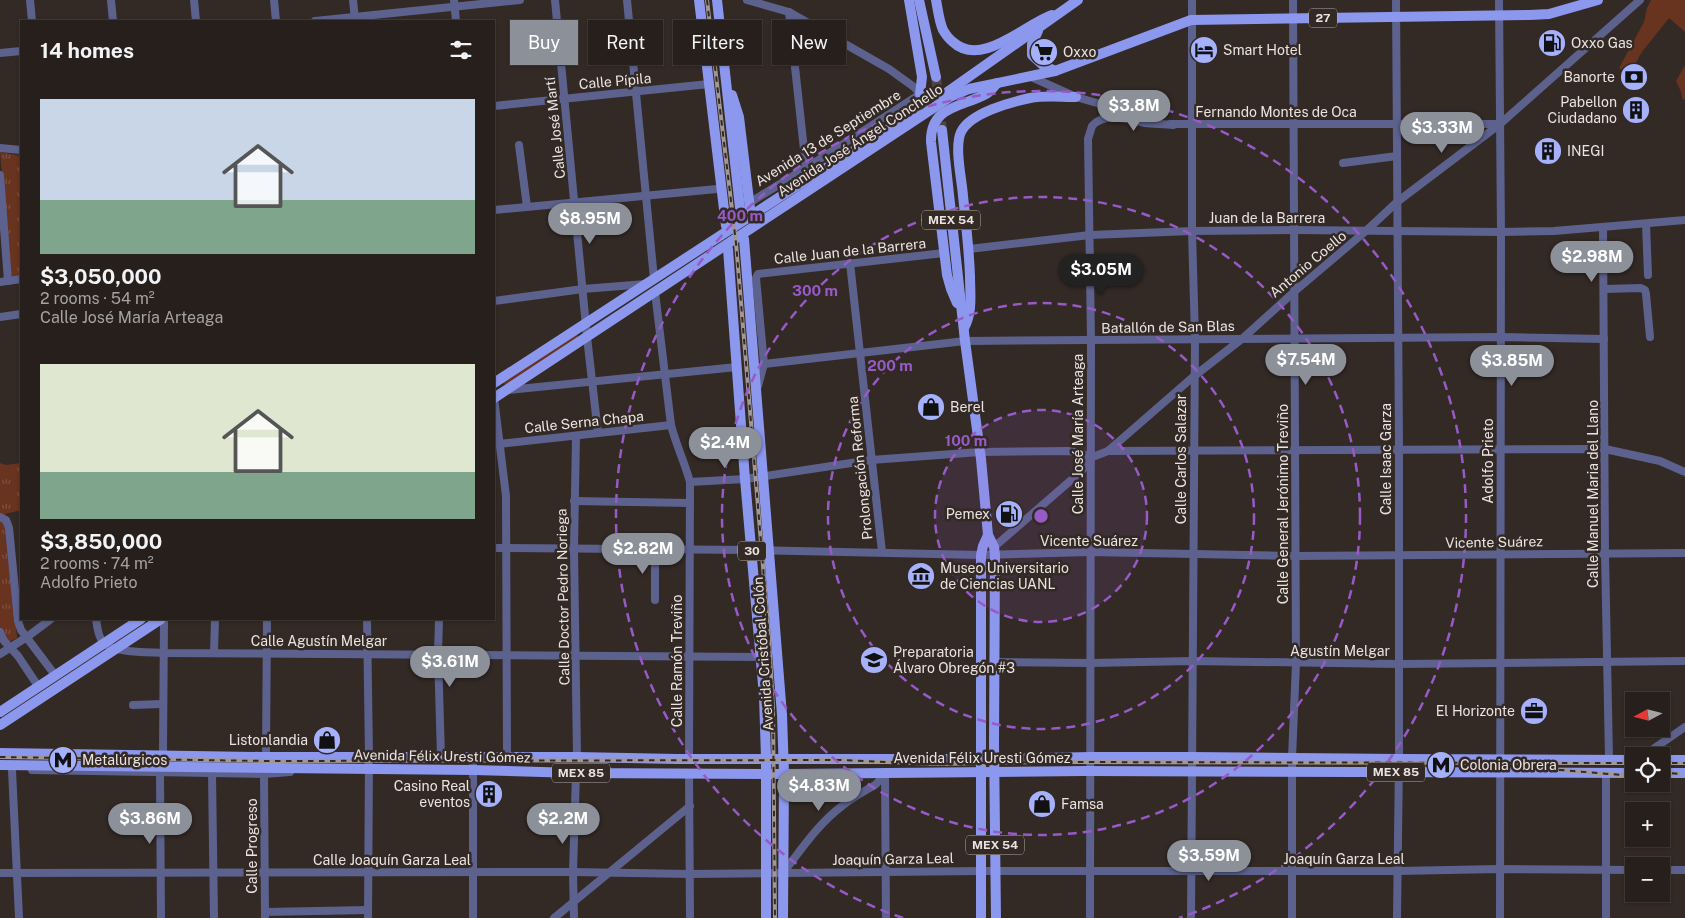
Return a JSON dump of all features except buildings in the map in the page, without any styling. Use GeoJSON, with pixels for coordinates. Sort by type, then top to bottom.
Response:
{"type":"FeatureCollection","features":[{"type":"Feature","properties":{"kind":"main road"},"geometry":{"type":"LineString","coordinates":[[699,0],[726,226]]}},
{"type":"Feature","properties":{"kind":"main road"},"geometry":{"type":"LineString","coordinates":[[717,0],[726,83],[746,217]]}},
{"type":"Feature","properties":{"kind":"main road"},"geometry":{"type":"LineString","coordinates":[[909,0],[922,77],[920,94]]}},
{"type":"Feature","properties":{"kind":"main road"},"geometry":{"type":"LineString","coordinates":[[919,0],[936,78]]}},
{"type":"Feature","properties":{"kind":"main road"},"geometry":{"type":"LineString","coordinates":[[936,0],[944,32],[958,47],[969,51],[992,48],[1039,20],[1060,12],[1078,0]]}},
{"type":"Feature","properties":{"kind":"main road","name":"27"},"geometry":{"type":"LineString","coordinates":[[1055,71],[1191,20],[1549,14],[1598,0]]}},
{"type":"Feature","properties":{"kind":"main road","name":"Avenida José Ángel Conchello"},"geometry":{"type":"LineString","coordinates":[[495,383],[586,322],[721,236],[746,217],[948,92],[1060,12]]}},
{"type":"Feature","properties":{"kind":"main road"},"geometry":{"type":"LineString","coordinates":[[1040,28],[1032,44],[1032,55],[1043,66],[1055,71]]}},
{"type":"Feature","properties":{"kind":"main road","name":"Avenida José Ángel Conchello"},"geometry":{"type":"LineString","coordinates":[[495,397],[655,292],[726,248],[950,97],[969,89],[1055,71]]}},
{"type":"Feature","properties":{"kind":"main road"},"geometry":{"type":"LineString","coordinates":[[726,83],[740,117],[749,203],[746,217]]}},
{"type":"Feature","properties":{"kind":"main road"},"geometry":{"type":"LineString","coordinates":[[961,311],[948,282],[931,142],[932,127],[936,121],[954,106],[986,94],[997,83]]}},
{"type":"Feature","properties":{"kind":"main road"},"geometry":{"type":"LineString","coordinates":[[709,84],[708,109],[721,236]]}},
{"type":"Feature","properties":{"kind":"main road"},"geometry":{"type":"LineString","coordinates":[[963,329],[968,321],[970,312],[969,249],[958,150],[960,133],[970,121],[987,111],[1039,97],[1076,97]]}},
{"type":"Feature","properties":{"kind":"main road","name":"MEX 54"},"geometry":{"type":"LineString","coordinates":[[942,130],[963,329],[980,452],[988,536],[995,551],[994,772],[996,918]]}},
{"type":"Feature","properties":{"kind":"main road","name":"Avenida Cristóbal Colón"},"geometry":{"type":"LineString","coordinates":[[744,239],[782,715],[784,758],[783,918]]}},
{"type":"Feature","properties":{"kind":"main road","name":"Avenida Cristóbal Colón"},"geometry":{"type":"LineString","coordinates":[[726,248],[761,657],[766,758],[766,918]]}},
{"type":"Feature","properties":{"kind":"main road"},"geometry":{"type":"LineString","coordinates":[[495,385],[505,390]]}},
{"type":"Feature","properties":{"kind":"main road","name":"MEX 54"},"geometry":{"type":"LineString","coordinates":[[981,918],[981,555],[988,536]]}},
{"type":"Feature","properties":{"kind":"main road"},"geometry":{"type":"LineString","coordinates":[[0,712],[139,620]]}},
{"type":"Feature","properties":{"kind":"main road"},"geometry":{"type":"LineString","coordinates":[[0,725],[160,620]]}},
{"type":"Feature","properties":{"kind":"main road","name":"Avenida Félix Uresti Gómez"},"geometry":{"type":"LineString","coordinates":[[0,751],[286,757],[994,760],[1091,757],[1191,757],[1625,760]]}},
{"type":"Feature","properties":{"kind":"main road"},"geometry":{"type":"LineString","coordinates":[[1670,760],[1685,760]]}},
{"type":"Feature","properties":{"kind":"main road","name":"Avenida Félix Uresti Gómez"},"geometry":{"type":"LineString","coordinates":[[0,765],[766,774],[1091,771],[1625,773]]}},
{"type":"Feature","properties":{"kind":"main road"},"geometry":{"type":"LineString","coordinates":[[1670,773],[1685,773]]}},
{"type":"Feature","properties":{"kind":"street"},"geometry":{"type":"LineString","coordinates":[[30,0],[32,20]]}},
{"type":"Feature","properties":{"kind":"street"},"geometry":{"type":"LineString","coordinates":[[111,0],[113,20]]}},
{"type":"Feature","properties":{"kind":"street"},"geometry":{"type":"LineString","coordinates":[[194,0],[196,20]]}},
{"type":"Feature","properties":{"kind":"street"},"geometry":{"type":"LineString","coordinates":[[274,0],[276,20]]}},
{"type":"Feature","properties":{"kind":"street"},"geometry":{"type":"LineString","coordinates":[[353,0],[354,19]]}},
{"type":"Feature","properties":{"kind":"street"},"geometry":{"type":"LineString","coordinates":[[334,20],[354,19],[455,3],[520,0]]}},
{"type":"Feature","properties":{"kind":"street","name":"Calle José Martí"},"geometry":{"type":"LineString","coordinates":[[555,0],[598,433]]}},
{"type":"Feature","properties":{"kind":"street"},"geometry":{"type":"LineString","coordinates":[[495,301],[651,281],[646,195],[627,0]]}},
{"type":"Feature","properties":{"kind":"street"},"geometry":{"type":"LineString","coordinates":[[747,0],[789,12],[900,75],[920,94],[926,105]]}},
{"type":"Feature","properties":{"kind":"street","name":"Calle Carlos Salazar"},"geometry":{"type":"LineString","coordinates":[[1191,918],[1193,377],[1195,339],[1192,231],[1192,0]]}},
{"type":"Feature","properties":{"kind":"street","name":"Calle General Jerónimo Treviño"},"geometry":{"type":"LineString","coordinates":[[1292,918],[1292,758],[1296,663],[1295,291],[1293,230],[1294,0]]}},
{"type":"Feature","properties":{"kind":"street","name":"Calle Isaac Garza"},"geometry":{"type":"LineString","coordinates":[[1396,0],[1399,449],[1397,918]]}},
{"type":"Feature","properties":{"kind":"street","name":"Adolfo Prieto"},"geometry":{"type":"LineString","coordinates":[[1499,0],[1501,232],[1500,918]]}},
{"type":"Feature","properties":{"kind":"street","name":"Antonio Coello"},"geometry":{"type":"LineString","coordinates":[[995,551],[1081,471],[1090,458],[1108,451],[1193,377],[1243,338],[1295,291],[1368,230],[1397,202],[1500,124],[1640,0]]}},
{"type":"Feature","properties":{"kind":"street"},"geometry":{"type":"LineString","coordinates":[[455,3],[456,20]]}},
{"type":"Feature","properties":{"kind":"street"},"geometry":{"type":"LineString","coordinates":[[789,12],[806,168]]}},
{"type":"Feature","properties":{"kind":"street"},"geometry":{"type":"LineString","coordinates":[[0,53],[20,51]]}},
{"type":"Feature","properties":{"kind":"street","name":"Fernando Montes de Oca"},"geometry":{"type":"LineString","coordinates":[[1029,76],[1076,97],[1173,125],[1500,124]]}},
{"type":"Feature","properties":{"kind":"street","name":"Calle Pípila"},"geometry":{"type":"LineString","coordinates":[[495,106],[709,84]]}},
{"type":"Feature","properties":{"kind":"street","name":"Avenida 13 de Septiembre"},"geometry":{"type":"LineString","coordinates":[[749,203],[920,94]]}},
{"type":"Feature","properties":{"kind":"street","name":"Calle José María Arteaga"},"geometry":{"type":"LineString","coordinates":[[1090,918],[1091,340],[1088,139],[1092,126],[1099,120],[1112,117],[1173,125]]}},
{"type":"Feature","properties":{"kind":"street"},"geometry":{"type":"LineString","coordinates":[[520,145],[527,207]]}},
{"type":"Feature","properties":{"kind":"street"},"geometry":{"type":"LineString","coordinates":[[0,148],[20,150]]}},
{"type":"Feature","properties":{"kind":"street"},"geometry":{"type":"LineString","coordinates":[[1343,162],[1397,156]]}},
{"type":"Feature","properties":{"kind":"street"},"geometry":{"type":"LineString","coordinates":[[0,175],[4,282],[20,279]]}},
{"type":"Feature","properties":{"kind":"street"},"geometry":{"type":"LineString","coordinates":[[495,210],[717,189]]}},
{"type":"Feature","properties":{"kind":"street","name":"Juan de la Barrera"},"geometry":{"type":"LineString","coordinates":[[969,249],[1090,235],[1293,230],[1501,232],[1603,228],[1685,220]]}},
{"type":"Feature","properties":{"kind":"street"},"geometry":{"type":"LineString","coordinates":[[1646,224],[1648,275]]}},
{"type":"Feature","properties":{"kind":"street","name":"Calle Manuel Maria del Llano"},"geometry":{"type":"LineString","coordinates":[[1603,228],[1605,553],[1609,759]]}},
{"type":"Feature","properties":{"kind":"street","name":"Calle Juan de la Barrera"},"geometry":{"type":"LineString","coordinates":[[764,364],[756,278],[758,274],[850,262],[944,253]]}},
{"type":"Feature","properties":{"kind":"street","name":"Prolongación Reforma"},"geometry":{"type":"LineString","coordinates":[[850,262],[882,552]]}},
{"type":"Feature","properties":{"kind":"street"},"geometry":{"type":"LineString","coordinates":[[1604,289],[1641,288],[1645,290],[1650,338]]}},
{"type":"Feature","properties":{"kind":"street","name":"Calle Ramón Treviño"},"geometry":{"type":"LineString","coordinates":[[655,292],[671,425],[690,482],[689,759]]}},
{"type":"Feature","properties":{"kind":"street"},"geometry":{"type":"LineString","coordinates":[[0,317],[20,314]]}},
{"type":"Feature","properties":{"kind":"street","name":"Batallón de San Blas"},"geometry":{"type":"LineString","coordinates":[[764,364],[965,341],[1501,337],[1604,339]]}},
{"type":"Feature","properties":{"kind":"street"},"geometry":{"type":"LineString","coordinates":[[756,393],[764,364]]}},
{"type":"Feature","properties":{"kind":"street"},"geometry":{"type":"LineString","coordinates":[[505,390],[737,366]]}},
{"type":"Feature","properties":{"kind":"street"},"geometry":{"type":"LineString","coordinates":[[495,406],[506,496],[507,757]]}},
{"type":"Feature","properties":{"kind":"street","name":"Calle Serna Chapa"},"geometry":{"type":"LineString","coordinates":[[500,444],[671,425]]}},
{"type":"Feature","properties":{"kind":"street","name":"Calle Doctor Pedro Noriega"},"geometry":{"type":"LineString","coordinates":[[576,436],[574,549],[577,757]]}},
{"type":"Feature","properties":{"kind":"street"},"geometry":{"type":"LineString","coordinates":[[1108,451],[1605,449],[1660,461],[1685,472]]}},
{"type":"Feature","properties":{"kind":"street"},"geometry":{"type":"LineString","coordinates":[[690,482],[745,479],[871,460],[980,452],[1068,451],[1081,453],[1090,458]]}},
{"type":"Feature","properties":{"kind":"street"},"geometry":{"type":"LineString","coordinates":[[574,501],[690,503]]}},
{"type":"Feature","properties":{"kind":"street"},"geometry":{"type":"LineString","coordinates":[[0,517],[6,520],[9,528],[18,621],[21,630],[55,675]]}},
{"type":"Feature","properties":{"kind":"street","name":"Vicente Suárez"},"geometry":{"type":"LineString","coordinates":[[495,548],[690,549],[981,555],[995,551],[1295,556],[1685,553]]}},
{"type":"Feature","properties":{"kind":"street"},"geometry":{"type":"LineString","coordinates":[[654,549],[655,600]]}},
{"type":"Feature","properties":{"kind":"street"},"geometry":{"type":"LineString","coordinates":[[0,654],[50,620]]}},
{"type":"Feature","properties":{"kind":"street"},"geometry":{"type":"LineString","coordinates":[[96,620],[99,635],[104,643]]}},
{"type":"Feature","properties":{"kind":"street"},"geometry":{"type":"LineString","coordinates":[[162,620],[163,751]]}},
{"type":"Feature","properties":{"kind":"street"},"geometry":{"type":"LineString","coordinates":[[214,620],[214,653]]}},
{"type":"Feature","properties":{"kind":"street"},"geometry":{"type":"LineString","coordinates":[[266,752],[267,620]]}},
{"type":"Feature","properties":{"kind":"street"},"geometry":{"type":"LineString","coordinates":[[265,915],[368,914],[369,757],[367,620]]}},
{"type":"Feature","properties":{"kind":"street"},"geometry":{"type":"LineString","coordinates":[[439,620],[441,757]]}},
{"type":"Feature","properties":{"kind":"street"},"geometry":{"type":"LineString","coordinates":[[0,632],[38,686]]}},
{"type":"Feature","properties":{"kind":"street","name":"Calle Agustín Melgar"},"geometry":{"type":"LineString","coordinates":[[104,643],[117,648],[163,652],[761,657]]}},
{"type":"Feature","properties":{"kind":"street","name":"Agustín Melgar"},"geometry":{"type":"LineString","coordinates":[[995,662],[1193,661],[1399,664],[1685,660]]}},
{"type":"Feature","properties":{"kind":"street"},"geometry":{"type":"LineString","coordinates":[[133,705],[162,704]]}},
{"type":"Feature","properties":{"kind":"street"},"geometry":{"type":"LineString","coordinates":[[1656,747],[1685,727]]}},
{"type":"Feature","properties":{"kind":"street"},"geometry":{"type":"LineString","coordinates":[[0,751],[266,752],[303,753],[312,757]]}},
{"type":"Feature","properties":{"kind":"street"},"geometry":{"type":"LineString","coordinates":[[473,757],[473,918]]}},
{"type":"Feature","properties":{"kind":"street"},"geometry":{"type":"LineString","coordinates":[[0,770],[264,774],[283,773],[303,768]]}},
{"type":"Feature","properties":{"kind":"street"},"geometry":{"type":"LineString","coordinates":[[12,770],[18,918]]}},
{"type":"Feature","properties":{"kind":"street"},"geometry":{"type":"LineString","coordinates":[[884,772],[886,918]]}},
{"type":"Feature","properties":{"kind":"street"},"geometry":{"type":"LineString","coordinates":[[783,873],[815,833],[842,805],[875,785],[884,772]]}},
{"type":"Feature","properties":{"kind":"street"},"geometry":{"type":"LineString","coordinates":[[160,773],[161,918]]}},
{"type":"Feature","properties":{"kind":"street"},"geometry":{"type":"LineString","coordinates":[[212,773],[214,918]]}},
{"type":"Feature","properties":{"kind":"street"},"geometry":{"type":"LineString","coordinates":[[574,918],[573,872],[576,773]]}},
{"type":"Feature","properties":{"kind":"street"},"geometry":{"type":"LineString","coordinates":[[689,773],[690,918]]}},
{"type":"Feature","properties":{"kind":"street"},"geometry":{"type":"LineString","coordinates":[[1606,773],[1606,918]]}},
{"type":"Feature","properties":{"kind":"street","name":"Calle Progreso"},"geometry":{"type":"LineString","coordinates":[[264,774],[265,915]]}},
{"type":"Feature","properties":{"kind":"street"},"geometry":{"type":"LineString","coordinates":[[554,918],[690,806]]}},
{"type":"Feature","properties":{"kind":"street","name":"Joaquín Garza Leal"},"geometry":{"type":"LineString","coordinates":[[783,873],[1625,870]]}},
{"type":"Feature","properties":{"kind":"street"},"geometry":{"type":"LineString","coordinates":[[1670,870],[1685,870]]}},
{"type":"Feature","properties":{"kind":"street","name":"Calle Joaquín Garza Leal"},"geometry":{"type":"LineString","coordinates":[[0,874],[783,873]]}},
{"type":"Feature","properties":{"kind":"green space"},"geometry":{"type":"Polygon","coordinates":[[[1651,0],[1685,0],[1685,32],[1669,18],[1642,52],[1629,75],[1619,68],[1644,22],[1651,0]]]}},
{"type":"Feature","properties":{"kind":"green space"},"geometry":{"type":"Polygon","coordinates":[[[1685,65],[1685,100],[1682,99],[1676,81],[1685,65]]]}},
{"type":"Feature","properties":{"kind":"green space"},"geometry":{"type":"Polygon","coordinates":[[[0,152],[20,156],[20,275],[11,276],[0,152]]]}},
{"type":"Feature","properties":{"kind":"green space"},"geometry":{"type":"Polygon","coordinates":[[[577,334],[578,337],[508,385],[501,382],[577,334]]]}},
{"type":"Feature","properties":{"kind":"green space"},"geometry":{"type":"Polygon","coordinates":[[[0,463],[6,465],[20,463],[20,510],[5,514],[17,638],[4,644],[0,626],[0,463]]]}},
{"type":"Feature","properties":{"kind":"tunnel"},"geometry":{"type":"LineString","coordinates":[[936,77],[942,130]]}},
{"type":"Feature","properties":{"kind":"railway"},"geometry":{"type":"LineString","coordinates":[[707,0],[736,243],[769,638],[773,709],[775,918]]}},
{"type":"Feature","properties":{"kind":"railway"},"geometry":{"type":"LineString","coordinates":[[0,757],[267,761],[839,760],[936,764],[1043,762],[1625,763]]}},
{"type":"Feature","properties":{"kind":"railway"},"geometry":{"type":"LineString","coordinates":[[1670,763],[1685,763]]}},
{"type":"Feature","properties":{"kind":"railway"},"geometry":{"type":"LineString","coordinates":[[1548,769],[1625,775]]}},
{"type":"Feature","properties":{"kind":"railway"},"geometry":{"type":"LineString","coordinates":[[1670,773],[1679,774]]}},
{"type":"Feature","properties":{"kind":"place","name":"Oxxo Gas"},"geometry":{"type":"Point","coordinates":[1552,43]}},
{"type":"Feature","properties":{"kind":"place","name":"Smart Hotel"},"geometry":{"type":"Point","coordinates":[1204,50]}},
{"type":"Feature","properties":{"kind":"place","name":"Oxxo"},"geometry":{"type":"Point","coordinates":[1044,52]}},
{"type":"Feature","properties":{"kind":"place","name":"Banorte"},"geometry":{"type":"Point","coordinates":[1634,77]}},
{"type":"Feature","properties":{"kind":"place","name":"Pabellon Ciudadano"},"geometry":{"type":"Point","coordinates":[1636,110]}},
{"type":"Feature","properties":{"kind":"place","name":"INEGI"},"geometry":{"type":"Point","coordinates":[1548,151]}},
{"type":"Feature","properties":{"kind":"place","name":"Berel"},"geometry":{"type":"Point","coordinates":[931,407]}},
{"type":"Feature","properties":{"kind":"place","name":"Pemex"},"geometry":{"type":"Point","coordinates":[1009,514]}},
{"type":"Feature","properties":{"kind":"place","name":"Museo Universitario de Ciencias UANL"},"geometry":{"type":"Point","coordinates":[921,576]}},
{"type":"Feature","properties":{"kind":"place","name":"Preparatoria Álvaro Obregón #3"},"geometry":{"type":"Point","coordinates":[874,660]}},
{"type":"Feature","properties":{"kind":"place","name":"El Horizonte"},"geometry":{"type":"Point","coordinates":[1534,711]}},
{"type":"Feature","properties":{"kind":"place","name":"Listonlandia"},"geometry":{"type":"Point","coordinates":[327,740]}},
{"type":"Feature","properties":{"kind":"place","name":"Metalúrgicos"},"geometry":{"type":"Point","coordinates":[63,760]}},
{"type":"Feature","properties":{"kind":"place","name":"Colonia Obrera"},"geometry":{"type":"Point","coordinates":[1441,765]}},
{"type":"Feature","properties":{"kind":"place","name":"Casino Real eventos"},"geometry":{"type":"Point","coordinates":[489,794]}},
{"type":"Feature","properties":{"kind":"place","name":"Famsa"},"geometry":{"type":"Point","coordinates":[1042,804]}}]}
